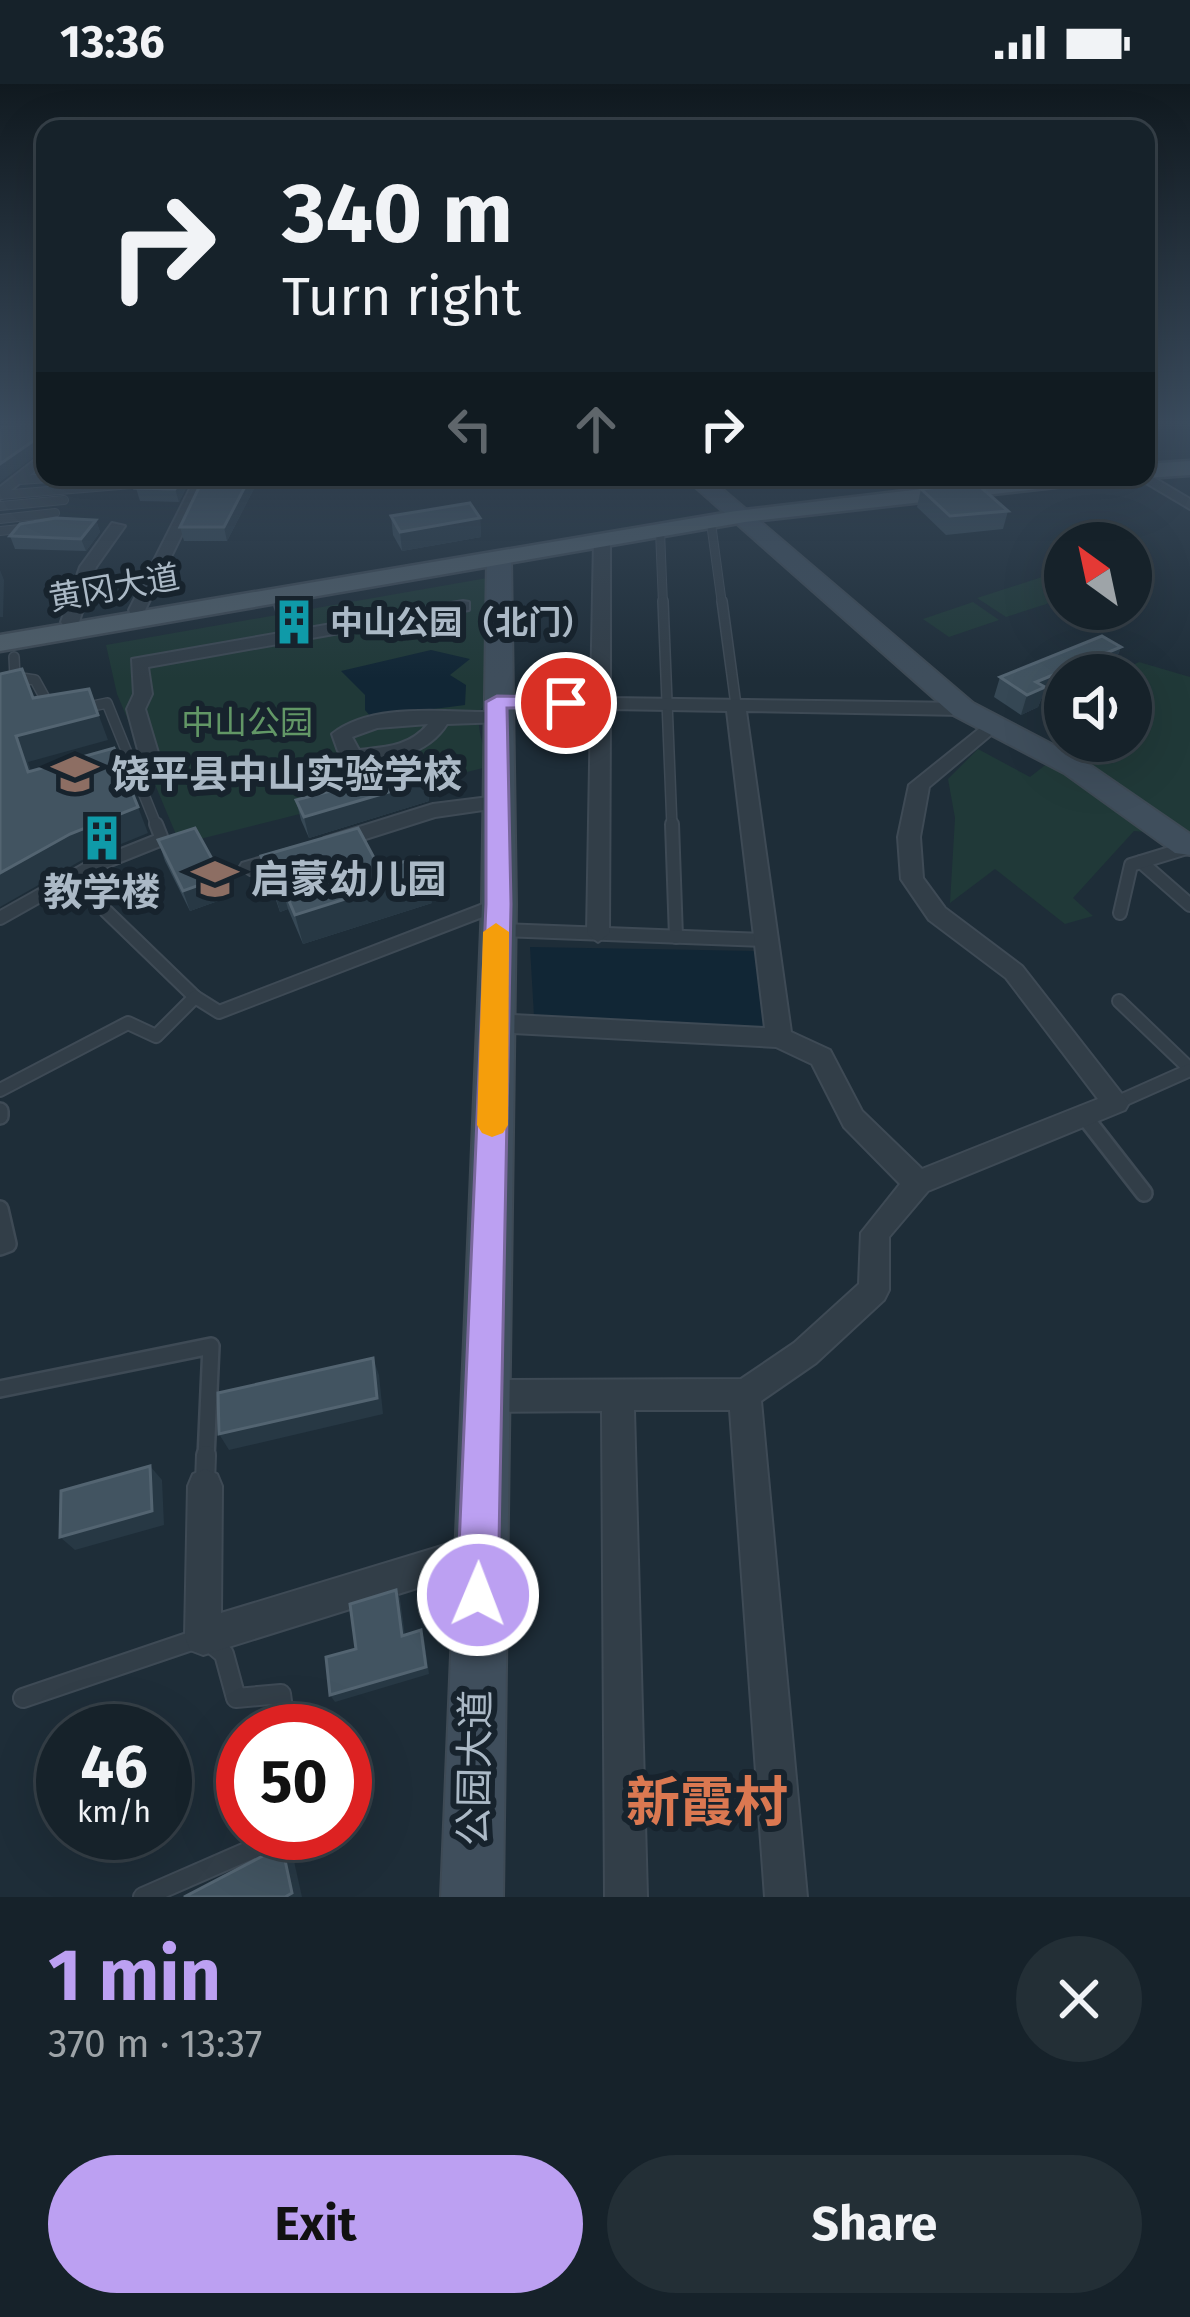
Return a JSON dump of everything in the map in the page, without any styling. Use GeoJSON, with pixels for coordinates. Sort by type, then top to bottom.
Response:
{"type":"FeatureCollection","features":[{"type":"Feature","properties":{"kind":"main road"},"geometry":{"type":"LineString","coordinates":[[725,510],[963,709],[1074,767],[1189,848]]}},
{"type":"Feature","properties":{"kind":"main road"},"geometry":{"type":"LineString","coordinates":[[727,510],[733,516]]}},
{"type":"Feature","properties":{"kind":"main road","name":"黄冈大道"},"geometry":{"type":"LineString","coordinates":[[8,650],[775,510]]}},
{"type":"Feature","properties":{"kind":"main road","name":"黄冈大道"},"geometry":{"type":"LineString","coordinates":[[733,516],[790,510]]}},
{"type":"Feature","properties":{"kind":"main road","name":"公园大道"},"geometry":{"type":"LineString","coordinates":[[472,1897],[495,1024],[499,559]]}},
{"type":"Feature","properties":{"kind":"street"},"geometry":{"type":"LineString","coordinates":[[137,610],[183,510]]}},
{"type":"Feature","properties":{"kind":"street"},"geometry":{"type":"LineString","coordinates":[[70,622],[88,567],[117,526]]}},
{"type":"Feature","properties":{"kind":"street"},"geometry":{"type":"LineString","coordinates":[[598,934],[602,541]]}},
{"type":"Feature","properties":{"kind":"street"},"geometry":{"type":"LineString","coordinates":[[279,594],[287,617]]}},
{"type":"Feature","properties":{"kind":"street"},"geometry":{"type":"LineString","coordinates":[[155,776],[136,709],[143,694],[138,663],[463,606]]}},
{"type":"Feature","properties":{"kind":"street"},"geometry":{"type":"LineString","coordinates":[[440,720],[496,710],[601,703],[963,709]]}},
{"type":"Feature","properties":{"kind":"street"},"geometry":{"type":"LineString","coordinates":[[736,705],[779,1038]]}},
{"type":"Feature","properties":{"kind":"street"},"geometry":{"type":"LineString","coordinates":[[487,1396],[745,1394],[805,1353],[874,1290],[875,1233],[918,1183],[1116,1103],[1014,972],[937,914],[912,879],[909,837],[919,784],[991,726]]}},
{"type":"Feature","properties":{"kind":"street"},"geometry":{"type":"LineString","coordinates":[[250,868],[434,811],[497,802]]}},
{"type":"Feature","properties":{"kind":"street"},"geometry":{"type":"LineString","coordinates":[[495,1024],[779,1038],[821,1057],[853,1118],[918,1183]]}},
{"type":"Feature","properties":{"kind":"street"},"geometry":{"type":"LineString","coordinates":[[745,1394],[786,1897]]}},
{"type":"Feature","properties":{"kind":"street"},"geometry":{"type":"LineString","coordinates":[[618,1396],[626,1897]]}},
{"type":"Feature","properties":{"kind":"street"},"geometry":{"type":"LineString","coordinates":[[205,1486],[203,1637],[478,1552]]}},
{"type":"Feature","properties":{"kind":"lane"},"geometry":{"type":"LineString","coordinates":[[0,519],[55,513]]}},
{"type":"Feature","properties":{"kind":"lane"},"geometry":{"type":"LineString","coordinates":[[733,516],[736,705]]}},
{"type":"Feature","properties":{"kind":"lane"},"geometry":{"type":"LineString","coordinates":[[0,532],[38,527]]}},
{"type":"Feature","properties":{"kind":"lane"},"geometry":{"type":"LineString","coordinates":[[660,531],[676,937]]}},
{"type":"Feature","properties":{"kind":"lane"},"geometry":{"type":"LineString","coordinates":[[0,687],[8,650]]}},
{"type":"Feature","properties":{"kind":"lane"},"geometry":{"type":"LineString","coordinates":[[0,919],[87,869],[162,839],[107,703],[55,715],[35,680],[8,650]]}},
{"type":"Feature","properties":{"kind":"lane"},"geometry":{"type":"LineString","coordinates":[[1120,913],[1131,865],[1189,848]]}},
{"type":"Feature","properties":{"kind":"lane"},"geometry":{"type":"LineString","coordinates":[[1141,862],[1190,905]]}},
{"type":"Feature","properties":{"kind":"lane"},"geometry":{"type":"LineString","coordinates":[[106,911],[195,997],[219,1012],[497,917],[598,934],[766,940]]}},
{"type":"Feature","properties":{"kind":"lane"},"geometry":{"type":"LineString","coordinates":[[0,1090],[128,1023],[156,1036],[195,997]]}},
{"type":"Feature","properties":{"kind":"lane"},"geometry":{"type":"LineString","coordinates":[[1116,1103],[1190,1070],[1119,1001]]}},
{"type":"Feature","properties":{"kind":"lane"},"geometry":{"type":"LineString","coordinates":[[1084,1116],[1144,1193]]}},
{"type":"Feature","properties":{"kind":"lane"},"geometry":{"type":"LineString","coordinates":[[0,1209],[8,1244],[0,1247]]}},
{"type":"Feature","properties":{"kind":"lane"},"geometry":{"type":"LineString","coordinates":[[0,1389],[211,1346],[205,1486]]}},
{"type":"Feature","properties":{"kind":"lane"},"geometry":{"type":"LineString","coordinates":[[23,1698],[203,1637],[224,1654],[236,1698],[281,1694],[282,1704]]}},
{"type":"Feature","properties":{"kind":"lane"},"geometry":{"type":"LineString","coordinates":[[143,1897],[228,1860]]}},
{"type":"Feature","properties":{"kind":"green space","name":"中山公园"},"geometry":{"type":"Polygon","coordinates":[[[487,578],[487,701],[479,724],[487,767],[180,844],[117,694],[106,645],[487,578]]]}},
{"type":"Feature","properties":{"kind":"green space"},"geometry":{"type":"Polygon","coordinates":[[[1044,578],[1044,605],[1006,617],[977,598],[1044,578]]]}},
{"type":"Feature","properties":{"kind":"green space"},"geometry":{"type":"Polygon","coordinates":[[[973,602],[999,620],[949,637],[923,619],[973,602]]]}},
{"type":"Feature","properties":{"kind":"green space"},"geometry":{"type":"Polygon","coordinates":[[[1152,666],[1190,677],[1190,836],[1134,831],[1073,898],[1093,916],[1065,924],[995,869],[950,903],[955,818],[948,779],[978,749],[1030,777],[1049,762],[1152,762],[1152,666]]]}},
{"type":"Feature","properties":{"kind":"water"},"geometry":{"type":"Polygon","coordinates":[[[431,650],[470,659],[450,675],[466,685],[465,705],[371,717],[365,710],[365,695],[341,671],[431,650]]]}},
{"type":"Feature","properties":{"kind":"water"},"geometry":{"type":"Polygon","coordinates":[[[530,947],[757,951],[766,1027],[534,1016],[530,947]]]}},
{"type":"Feature","properties":{"kind":"building"},"geometry":{"type":"Polygon","coordinates":[[[188,510],[233,510],[224,527],[180,527],[188,510]]]}},
{"type":"Feature","properties":{"kind":"building"},"geometry":{"type":"Polygon","coordinates":[[[474,510],[480,518],[400,532],[391,516],[474,510]]]}},
{"type":"Feature","properties":{"kind":"building"},"geometry":{"type":"Polygon","coordinates":[[[943,510],[1008,511],[950,516],[943,510]]]}},
{"type":"Feature","properties":{"kind":"building"},"geometry":{"type":"Polygon","coordinates":[[[56,518],[96,520],[81,539],[10,536],[20,524],[56,518]]]}},
{"type":"Feature","properties":{"kind":"building"},"geometry":{"type":"Polygon","coordinates":[[[1102,636],[1121,647],[1104,654],[1057,654],[1102,636]]]}},
{"type":"Feature","properties":{"kind":"building"},"geometry":{"type":"Polygon","coordinates":[[[1044,659],[1044,679],[1036,682],[1044,687],[1027,695],[1000,677],[1044,659]]]}},
{"type":"Feature","properties":{"kind":"building"},"geometry":{"type":"Polygon","coordinates":[[[22,669],[33,698],[89,689],[98,715],[16,736],[28,772],[114,748],[138,807],[70,834],[0,873],[0,674],[22,669]]]}},
{"type":"Feature","properties":{"kind":"building"},"geometry":{"type":"Polygon","coordinates":[[[419,768],[426,781],[304,817],[296,800],[419,768]]]}},
{"type":"Feature","properties":{"kind":"building"},"geometry":{"type":"Polygon","coordinates":[[[195,828],[222,877],[183,891],[158,840],[195,828]]]}},
{"type":"Feature","properties":{"kind":"building"},"geometry":{"type":"Polygon","coordinates":[[[358,828],[380,869],[419,857],[428,873],[295,915],[280,880],[272,883],[261,856],[358,828]]]}},
{"type":"Feature","properties":{"kind":"building"},"geometry":{"type":"Polygon","coordinates":[[[373,1358],[377,1398],[219,1434],[218,1393],[373,1358]]]}},
{"type":"Feature","properties":{"kind":"building"},"geometry":{"type":"Polygon","coordinates":[[[150,1466],[152,1511],[60,1537],[61,1491],[150,1466]]]}},
{"type":"Feature","properties":{"kind":"building"},"geometry":{"type":"Polygon","coordinates":[[[396,1590],[402,1636],[421,1630],[426,1667],[330,1695],[326,1657],[356,1649],[350,1604],[396,1590]]]}},
{"type":"Feature","properties":{"kind":"building"},"geometry":{"type":"Polygon","coordinates":[[[255,1860],[285,1860],[292,1893],[285,1897],[184,1897],[255,1860]]]}},
{"type":"Feature","properties":{"kind":"tunnel"},"geometry":{"type":"LineString","coordinates":[[287,617],[291,629]]}},
{"type":"Feature","properties":{"kind":"slow traffic"},"geometry":{"type":"LineString","coordinates":[[492,1125],[496,932]]}},
{"type":"Feature","properties":{"kind":"place","name":"中山公园（北门）"},"geometry":{"type":"Point","coordinates":[294,622]}},
{"type":"Feature","properties":{"kind":"place","name":"饶平县中山实验学校"},"geometry":{"type":"Point","coordinates":[75,774]}},
{"type":"Feature","properties":{"kind":"place","name":"教学楼"},"geometry":{"type":"Point","coordinates":[102,838]}},
{"type":"Feature","properties":{"kind":"place","name":"启蒙幼儿园"},"geometry":{"type":"Point","coordinates":[215,879]}},
{"type":"Feature","properties":{"kind":"district","name":"新霞村"},"geometry":{"type":"Point","coordinates":[707,1802]}},
{"type":"Feature","properties":{"kind":"route"},"geometry":{"type":"LineString","coordinates":[[478,1595],[499,904],[497,702],[566,703]]}}]}
